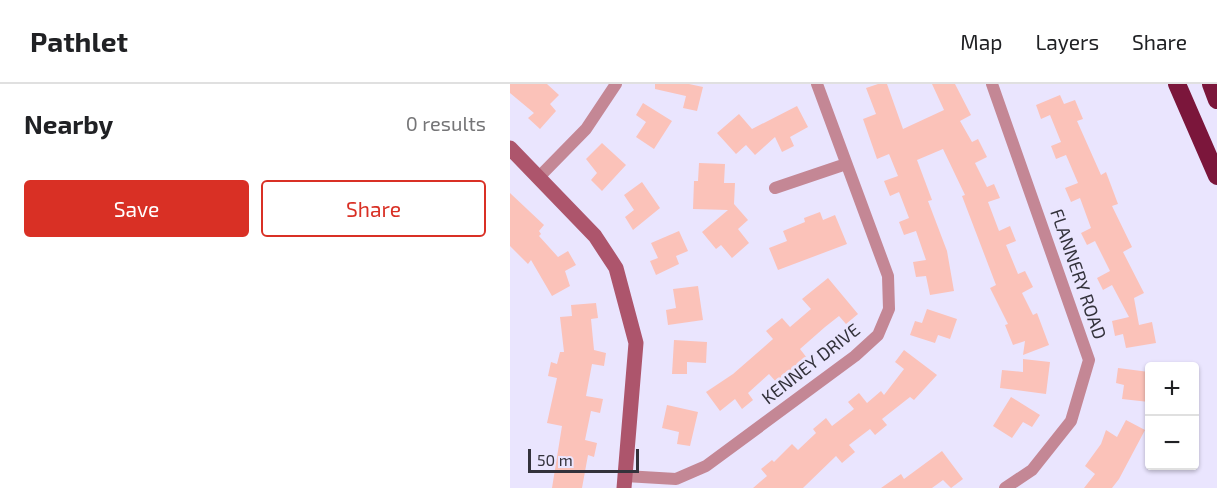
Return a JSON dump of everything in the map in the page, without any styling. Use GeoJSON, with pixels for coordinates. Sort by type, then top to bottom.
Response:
{"type":"FeatureCollection","features":[{"type":"Feature","properties":{"kind":"highway"},"geometry":{"type":"LineString","coordinates":[[1177,84],[1217,176]]}},
{"type":"Feature","properties":{"kind":"highway"},"geometry":{"type":"LineString","coordinates":[[1211,84],[1217,100]]}},
{"type":"Feature","properties":{"kind":"street"},"geometry":{"type":"LineString","coordinates":[[539,177],[586,129],[616,84]]}},
{"type":"Feature","properties":{"kind":"street","name":"KENNEY DRIVE"},"geometry":{"type":"LineString","coordinates":[[624,482],[676,479],[706,466],[855,356],[878,336],[890,309],[888,276],[817,84]]}},
{"type":"Feature","properties":{"kind":"street","name":"FLANNERY ROAD"},"geometry":{"type":"LineString","coordinates":[[992,84],[1089,360],[1071,420],[1032,470],[1005,488]]}},
{"type":"Feature","properties":{"kind":"street"},"geometry":{"type":"LineString","coordinates":[[510,148],[595,236],[616,268],[636,343],[624,482]]}},
{"type":"Feature","properties":{"kind":"street"},"geometry":{"type":"LineString","coordinates":[[775,188],[846,164]]}},
{"type":"Feature","properties":{"kind":"building"},"geometry":{"type":"Polygon","coordinates":[[[510,84],[547,84],[559,95],[550,104],[556,111],[540,129],[528,118],[534,113],[510,93],[510,84]]]}},
{"type":"Feature","properties":{"kind":"building"},"geometry":{"type":"Polygon","coordinates":[[[655,84],[689,84],[703,87],[697,111],[683,108],[686,96],[655,89],[655,84]]]}},
{"type":"Feature","properties":{"kind":"building"},"geometry":{"type":"Polygon","coordinates":[[[887,84],[903,129],[944,110],[932,84],[955,84],[971,115],[960,121],[972,142],[978,139],[987,157],[975,163],[987,187],[994,184],[1000,198],[988,202],[999,231],[1010,226],[1016,241],[1006,245],[1018,274],[1025,271],[1033,287],[1022,293],[1033,315],[1037,313],[1049,345],[1023,355],[1025,341],[1013,345],[1005,325],[1008,324],[990,288],[996,285],[962,196],[965,195],[943,149],[917,160],[932,200],[928,201],[947,251],[954,291],[930,295],[926,276],[916,277],[913,262],[926,260],[916,231],[904,235],[899,222],[909,218],[899,192],[890,196],[884,181],[898,176],[889,154],[877,159],[863,119],[876,114],[866,88],[887,84]]]}},
{"type":"Feature","properties":{"kind":"building"},"geometry":{"type":"Polygon","coordinates":[[[1060,95],[1064,104],[1075,100],[1083,119],[1077,121],[1101,175],[1106,172],[1118,204],[1112,206],[1132,247],[1123,252],[1144,293],[1134,298],[1139,325],[1152,322],[1156,343],[1126,348],[1123,334],[1115,336],[1112,321],[1129,317],[1112,285],[1103,290],[1097,278],[1110,271],[1095,241],[1087,245],[1081,233],[1091,228],[1080,198],[1071,202],[1065,188],[1078,183],[1066,155],[1056,159],[1051,146],[1061,142],[1050,115],[1041,119],[1036,105],[1060,95]]]}},
{"type":"Feature","properties":{"kind":"building"},"geometry":{"type":"Polygon","coordinates":[[[643,103],[672,121],[654,149],[636,137],[646,122],[636,115],[643,103]]]}},
{"type":"Feature","properties":{"kind":"building"},"geometry":{"type":"Polygon","coordinates":[[[797,106],[808,127],[790,137],[794,146],[782,152],[775,137],[755,155],[746,145],[736,154],[717,133],[739,114],[752,129],[797,106]]]}},
{"type":"Feature","properties":{"kind":"building"},"geometry":{"type":"Polygon","coordinates":[[[602,143],[626,165],[602,191],[591,180],[597,173],[586,159],[602,143]]]}},
{"type":"Feature","properties":{"kind":"building"},"geometry":{"type":"Polygon","coordinates":[[[699,163],[725,164],[724,183],[735,183],[734,204],[748,220],[738,229],[749,243],[732,258],[721,245],[716,249],[702,232],[728,210],[693,209],[694,181],[698,181],[699,163]]]}},
{"type":"Feature","properties":{"kind":"building"},"geometry":{"type":"Polygon","coordinates":[[[642,182],[660,208],[633,230],[625,217],[634,210],[624,195],[642,182]]]}},
{"type":"Feature","properties":{"kind":"building"},"geometry":{"type":"Polygon","coordinates":[[[510,193],[544,225],[539,231],[541,234],[539,236],[558,257],[568,251],[576,265],[565,271],[570,286],[552,296],[531,260],[528,264],[510,246],[510,193]]]}},
{"type":"Feature","properties":{"kind":"building"},"geometry":{"type":"Polygon","coordinates":[[[820,212],[823,220],[835,215],[847,244],[778,270],[769,248],[787,241],[783,231],[805,222],[804,218],[820,212]]]}},
{"type":"Feature","properties":{"kind":"building"},"geometry":{"type":"Polygon","coordinates":[[[679,231],[688,251],[676,256],[679,264],[656,275],[650,261],[658,258],[651,243],[679,231]]]}},
{"type":"Feature","properties":{"kind":"building"},"geometry":{"type":"Polygon","coordinates":[[[828,278],[858,314],[846,324],[839,316],[825,327],[800,349],[807,358],[777,383],[769,374],[748,393],[753,400],[742,409],[735,399],[720,411],[706,392],[733,374],[773,339],[766,331],[782,318],[790,327],[811,309],[802,299],[828,278]]]}},
{"type":"Feature","properties":{"kind":"building"},"geometry":{"type":"Polygon","coordinates":[[[698,286],[703,320],[668,325],[666,310],[676,308],[673,289],[698,286]]]}},
{"type":"Feature","properties":{"kind":"building"},"geometry":{"type":"Polygon","coordinates":[[[596,303],[598,318],[591,319],[594,350],[606,353],[604,366],[592,364],[586,396],[603,399],[600,413],[591,411],[585,440],[597,443],[594,457],[588,455],[582,488],[552,488],[562,426],[547,423],[557,378],[548,376],[551,362],[557,364],[560,352],[564,352],[560,317],[572,316],[571,305],[596,303]]]}},
{"type":"Feature","properties":{"kind":"building"},"geometry":{"type":"Polygon","coordinates":[[[927,309],[957,319],[950,339],[938,335],[935,343],[910,335],[915,321],[922,323],[927,309]]]}},
{"type":"Feature","properties":{"kind":"building"},"geometry":{"type":"Polygon","coordinates":[[[674,340],[707,342],[706,363],[687,362],[687,374],[672,374],[674,340]]]}},
{"type":"Feature","properties":{"kind":"building"},"geometry":{"type":"Polygon","coordinates":[[[904,350],[937,375],[914,400],[910,397],[882,419],[887,425],[875,435],[870,429],[849,445],[855,452],[842,463],[836,456],[803,488],[753,488],[767,476],[761,469],[772,460],[774,462],[792,444],[798,450],[816,433],[813,429],[826,418],[832,426],[854,409],[848,402],[859,393],[867,403],[881,391],[884,395],[904,369],[895,362],[904,350]]]}},
{"type":"Feature","properties":{"kind":"building"},"geometry":{"type":"Polygon","coordinates":[[[1023,359],[1050,362],[1046,394],[1000,388],[1002,370],[1023,372],[1023,359]]]}},
{"type":"Feature","properties":{"kind":"building"},"geometry":{"type":"Polygon","coordinates":[[[1118,368],[1145,371],[1145,402],[1122,399],[1124,385],[1116,383],[1118,368]]]}},
{"type":"Feature","properties":{"kind":"building"},"geometry":{"type":"Polygon","coordinates":[[[1011,397],[1040,415],[1032,427],[1023,422],[1012,438],[993,426],[1011,397]]]}},
{"type":"Feature","properties":{"kind":"building"},"geometry":{"type":"Polygon","coordinates":[[[667,405],[698,412],[690,446],[677,444],[679,432],[662,428],[667,405]]]}},
{"type":"Feature","properties":{"kind":"building"},"geometry":{"type":"Polygon","coordinates":[[[1126,420],[1145,430],[1112,488],[1084,488],[1095,474],[1085,466],[1101,444],[1106,430],[1117,437],[1126,420]]]}},
{"type":"Feature","properties":{"kind":"building"},"geometry":{"type":"Polygon","coordinates":[[[942,451],[963,479],[951,488],[943,480],[932,488],[881,488],[901,474],[904,479],[942,451]]]}}]}
